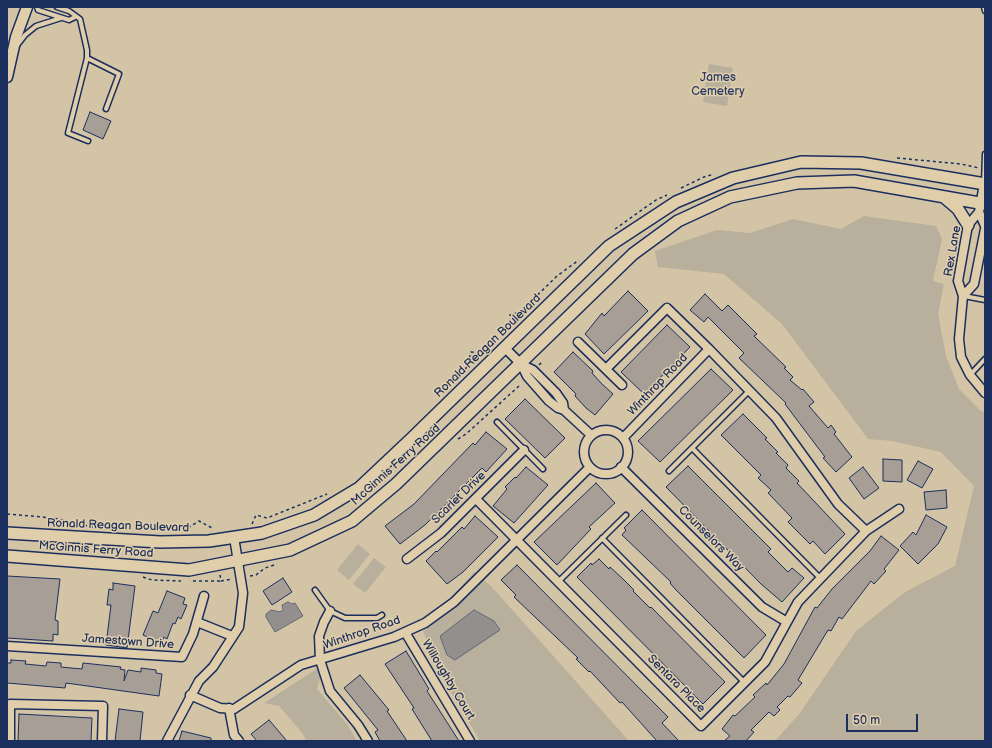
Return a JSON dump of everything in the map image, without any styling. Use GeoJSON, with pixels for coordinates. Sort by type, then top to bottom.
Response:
{"type":"FeatureCollection","features":[{"type":"Feature","properties":{"kind":"main road","name":"Ronald Reagan Boulevard"},"geometry":{"type":"LineString","coordinates":[[7,534],[160,542],[209,541],[262,533],[314,515],[359,488],[609,246],[676,202],[733,178],[801,162],[860,163],[984,184]]}},
{"type":"Feature","properties":{"kind":"main road"},"geometry":{"type":"LineString","coordinates":[[521,364],[633,254],[678,221],[730,197],[797,183],[854,180],[944,196],[981,206]]}},
{"type":"Feature","properties":{"kind":"main road"},"geometry":{"type":"LineString","coordinates":[[944,196],[958,209],[968,225]]}},
{"type":"Feature","properties":{"kind":"main road","name":"McGinnis Ferry Road"},"geometry":{"type":"LineString","coordinates":[[8,556],[189,570],[290,550],[352,521],[396,484],[521,364]]}},
{"type":"Feature","properties":{"kind":"main road"},"geometry":{"type":"LineString","coordinates":[[7,528],[27,535]]}},
{"type":"Feature","properties":{"kind":"street"},"geometry":{"type":"LineString","coordinates":[[7,77],[13,50],[27,7]]}},
{"type":"Feature","properties":{"kind":"street","name":"Rex Lane"},"geometry":{"type":"LineString","coordinates":[[963,296],[974,284],[985,227],[981,206],[984,184]]}},
{"type":"Feature","properties":{"kind":"street","name":"Rex Lane"},"geometry":{"type":"LineString","coordinates":[[981,206],[968,225],[958,281],[963,296],[959,339],[961,357],[970,375],[985,393]]}},
{"type":"Feature","properties":{"kind":"street"},"geometry":{"type":"LineString","coordinates":[[606,369],[667,308],[776,418],[838,504],[866,531]]}},
{"type":"Feature","properties":{"kind":"street"},"geometry":{"type":"LineString","coordinates":[[578,342],[622,385]]}},
{"type":"Feature","properties":{"kind":"street"},"geometry":{"type":"LineString","coordinates":[[505,348],[521,364],[533,370],[556,393],[563,403],[564,410],[591,435]]}},
{"type":"Feature","properties":{"kind":"street","name":"Winthrop Road"},"geometry":{"type":"LineString","coordinates":[[623,438],[709,349]]}},
{"type":"Feature","properties":{"kind":"street"},"geometry":{"type":"LineString","coordinates":[[606,430],[617,433],[623,438],[628,453],[627,459],[621,467],[615,472],[604,474],[590,467],[586,461],[584,450],[585,445],[591,435],[595,432],[606,430]]}},
{"type":"Feature","properties":{"kind":"street","name":"Scarlet Drive"},"geometry":{"type":"LineString","coordinates":[[406,559],[441,533],[524,450]]}},
{"type":"Feature","properties":{"kind":"street","name":"Winthrop Road"},"geometry":{"type":"LineString","coordinates":[[230,708],[234,709],[301,666],[394,637],[425,623],[454,602],[590,467]]}},
{"type":"Feature","properties":{"kind":"street","name":"Counselors Way"},"geometry":{"type":"LineString","coordinates":[[621,467],[762,607],[787,622]]}},
{"type":"Feature","properties":{"kind":"street","name":"Sentara Place"},"geometry":{"type":"LineString","coordinates":[[476,499],[700,726],[765,662],[798,602],[866,531],[899,509]]}},
{"type":"Feature","properties":{"kind":"street"},"geometry":{"type":"LineString","coordinates":[[167,741],[198,681],[213,667],[238,627],[243,593],[234,537]]}},
{"type":"Feature","properties":{"kind":"street","name":"Jamestown Drive"},"geometry":{"type":"LineString","coordinates":[[7,646],[182,657],[194,634],[204,596]]}},
{"type":"Feature","properties":{"kind":"street"},"geometry":{"type":"LineString","coordinates":[[330,611],[319,636],[320,660],[330,691],[358,725],[368,741]]}},
{"type":"Feature","properties":{"kind":"street"},"geometry":{"type":"LineString","coordinates":[[197,622],[232,636]]}},
{"type":"Feature","properties":{"kind":"street","name":"Willoughby Court"},"geometry":{"type":"LineString","coordinates":[[405,632],[470,741]]}},
{"type":"Feature","properties":{"kind":"street"},"geometry":{"type":"LineString","coordinates":[[190,695],[220,708],[230,708],[234,735],[237,740]]}},
{"type":"Feature","properties":{"kind":"street"},"geometry":{"type":"LineString","coordinates":[[10,741],[10,704],[103,706],[102,741]]}},
{"type":"Feature","properties":{"kind":"lane"},"geometry":{"type":"LineString","coordinates":[[37,7],[38,10],[68,20],[75,17]]}},
{"type":"Feature","properties":{"kind":"lane"},"geometry":{"type":"LineString","coordinates":[[58,7],[68,9],[75,17],[80,19],[87,50],[87,58],[68,134],[88,141]]}},
{"type":"Feature","properties":{"kind":"lane"},"geometry":{"type":"LineString","coordinates":[[984,7],[985,11]]}},
{"type":"Feature","properties":{"kind":"lane"},"geometry":{"type":"LineString","coordinates":[[13,50],[25,35],[36,26],[61,18]]}},
{"type":"Feature","properties":{"kind":"lane"},"geometry":{"type":"LineString","coordinates":[[87,58],[120,74],[106,109]]}},
{"type":"Feature","properties":{"kind":"lane"},"geometry":{"type":"LineString","coordinates":[[984,184],[985,154]]}},
{"type":"Feature","properties":{"kind":"lane"},"geometry":{"type":"LineString","coordinates":[[963,296],[985,300]]}},
{"type":"Feature","properties":{"kind":"lane"},"geometry":{"type":"LineString","coordinates":[[970,375],[985,359]]}},
{"type":"Feature","properties":{"kind":"lane"},"geometry":{"type":"LineString","coordinates":[[669,471],[749,391]]}},
{"type":"Feature","properties":{"kind":"lane"},"geometry":{"type":"LineString","coordinates":[[496,422],[543,469]]}},
{"type":"Feature","properties":{"kind":"lane"},"geometry":{"type":"LineString","coordinates":[[692,448],[821,579]]}},
{"type":"Feature","properties":{"kind":"lane"},"geometry":{"type":"LineString","coordinates":[[558,582],[626,514]]}},
{"type":"Feature","properties":{"kind":"lane"},"geometry":{"type":"LineString","coordinates":[[602,538],[744,682]]}},
{"type":"Feature","properties":{"kind":"lane"},"geometry":{"type":"LineString","coordinates":[[315,590],[330,611],[345,618],[377,618],[382,615]]}},
{"type":"Feature","properties":{"kind":"path"},"geometry":{"type":"LineString","coordinates":[[961,164],[984,169]]}},
{"type":"Feature","properties":{"kind":"path"},"geometry":{"type":"LineString","coordinates":[[510,315],[510,329]]}},
{"type":"Feature","properties":{"kind":"path"},"geometry":{"type":"LineString","coordinates":[[457,378],[467,367],[471,352],[486,353]]}},
{"type":"Feature","properties":{"kind":"path"},"geometry":{"type":"LineString","coordinates":[[251,527],[256,515],[267,518],[328,494]]}},
{"type":"Feature","properties":{"kind":"path"},"geometry":{"type":"LineString","coordinates":[[7,514],[53,518],[94,527],[125,529]]}},
{"type":"Feature","properties":{"kind":"path"},"geometry":{"type":"LineString","coordinates":[[181,533],[198,521],[213,529],[220,529]]}},
{"type":"Feature","properties":{"kind":"green space","name":"James Cemetery"},"geometry":{"type":"Polygon","coordinates":[[[709,64],[733,68],[727,106],[703,102],[709,64]]]}},
{"type":"Feature","properties":{"kind":"green space"},"geometry":{"type":"Polygon","coordinates":[[[864,216],[936,226],[942,239],[933,281],[944,284],[938,314],[946,356],[959,389],[981,411],[985,412],[985,741],[775,741],[800,713],[856,631],[905,592],[955,566],[974,486],[941,452],[892,441],[868,439],[782,324],[724,274],[658,267],[655,251],[717,230],[750,233],[793,219],[841,229],[864,216]]]}},
{"type":"Feature","properties":{"kind":"green space"},"geometry":{"type":"Polygon","coordinates":[[[358,544],[370,554],[349,580],[337,570],[358,544]]]}},
{"type":"Feature","properties":{"kind":"green space"},"geometry":{"type":"Polygon","coordinates":[[[374,558],[386,567],[365,593],[353,584],[374,558]]]}},
{"type":"Feature","properties":{"kind":"green space"},"geometry":{"type":"Polygon","coordinates":[[[474,572],[491,586],[629,741],[480,741],[444,680],[423,631],[474,572]]]}},
{"type":"Feature","properties":{"kind":"green space"},"geometry":{"type":"Polygon","coordinates":[[[324,664],[317,689],[347,724],[357,741],[306,741],[303,734],[279,706],[264,703],[324,664]]]}},
{"type":"Feature","properties":{"kind":"shaded area"},"geometry":{"type":"Polygon","coordinates":[[[288,602],[292,604],[295,603],[303,616],[275,632],[266,617],[266,614],[271,610],[280,612],[283,610],[282,605],[288,602]]]}},
{"type":"Feature","properties":{"kind":"shaded area"},"geometry":{"type":"Polygon","coordinates":[[[474,610],[494,621],[500,630],[455,660],[447,655],[440,636],[474,610]]]}},
{"type":"Feature","properties":{"kind":"building"},"geometry":{"type":"Polygon","coordinates":[[[90,112],[111,121],[103,139],[83,130],[90,112]]]}},
{"type":"Feature","properties":{"kind":"building"},"geometry":{"type":"Polygon","coordinates":[[[628,291],[648,311],[604,354],[585,334],[602,313],[604,316],[628,291]]]}},
{"type":"Feature","properties":{"kind":"building"},"geometry":{"type":"Polygon","coordinates":[[[705,294],[722,311],[728,305],[757,334],[754,336],[786,367],[784,368],[793,377],[790,380],[802,390],[803,389],[814,402],[809,406],[828,428],[831,425],[836,432],[834,434],[852,457],[836,472],[823,458],[825,457],[785,404],[786,403],[739,358],[744,353],[708,317],[704,322],[690,310],[705,294]]]}},
{"type":"Feature","properties":{"kind":"building"},"geometry":{"type":"Polygon","coordinates":[[[667,325],[690,347],[644,394],[621,372],[667,325]]]}},
{"type":"Feature","properties":{"kind":"building"},"geometry":{"type":"Polygon","coordinates":[[[573,352],[593,371],[592,373],[613,394],[595,415],[586,408],[575,396],[576,394],[554,372],[573,352]]]}},
{"type":"Feature","properties":{"kind":"building"},"geometry":{"type":"Polygon","coordinates":[[[711,369],[733,390],[660,462],[638,441],[711,369]]]}},
{"type":"Feature","properties":{"kind":"building"},"geometry":{"type":"Polygon","coordinates":[[[525,399],[565,438],[545,458],[505,419],[525,399]]]}},
{"type":"Feature","properties":{"kind":"building"},"geometry":{"type":"Polygon","coordinates":[[[743,414],[767,438],[765,439],[778,452],[776,453],[788,465],[786,468],[799,481],[797,483],[845,534],[825,554],[813,541],[810,544],[788,522],[792,518],[768,493],[771,490],[758,478],[761,475],[721,435],[743,414]]]}},
{"type":"Feature","properties":{"kind":"building"},"geometry":{"type":"Polygon","coordinates":[[[486,432],[507,449],[486,472],[482,468],[425,525],[400,544],[385,526],[414,504],[473,443],[475,445],[486,432]]]}},
{"type":"Feature","properties":{"kind":"building"},"geometry":{"type":"Polygon","coordinates":[[[883,459],[902,460],[902,482],[883,481],[883,459]]]}},
{"type":"Feature","properties":{"kind":"building"},"geometry":{"type":"Polygon","coordinates":[[[918,461],[933,469],[922,488],[907,480],[918,461]]]}},
{"type":"Feature","properties":{"kind":"building"},"geometry":{"type":"Polygon","coordinates":[[[688,466],[771,549],[768,552],[788,572],[792,568],[804,578],[782,602],[761,584],[666,487],[688,466]]]}},
{"type":"Feature","properties":{"kind":"building"},"geometry":{"type":"Polygon","coordinates":[[[526,467],[548,485],[514,523],[493,506],[507,489],[505,487],[526,467]]]}},
{"type":"Feature","properties":{"kind":"building"},"geometry":{"type":"Polygon","coordinates":[[[863,467],[879,488],[864,499],[849,478],[863,467]]]}},
{"type":"Feature","properties":{"kind":"building"},"geometry":{"type":"Polygon","coordinates":[[[596,483],[615,503],[589,527],[591,529],[557,565],[534,542],[596,483]]]}},
{"type":"Feature","properties":{"kind":"building"},"geometry":{"type":"Polygon","coordinates":[[[946,490],[947,508],[926,510],[924,492],[946,490]]]}},
{"type":"Feature","properties":{"kind":"building"},"geometry":{"type":"Polygon","coordinates":[[[642,510],[766,635],[744,658],[676,590],[670,583],[671,582],[622,535],[626,530],[624,528],[642,510]]]}},
{"type":"Feature","properties":{"kind":"building"},"geometry":{"type":"Polygon","coordinates":[[[926,515],[947,527],[938,544],[918,564],[900,546],[913,532],[916,535],[926,515]]]}},
{"type":"Feature","properties":{"kind":"building"},"geometry":{"type":"Polygon","coordinates":[[[475,516],[498,537],[463,572],[447,584],[426,561],[462,527],[464,529],[475,516]]]}},
{"type":"Feature","properties":{"kind":"building"},"geometry":{"type":"Polygon","coordinates":[[[881,536],[899,550],[884,569],[886,571],[874,584],[871,581],[842,619],[839,617],[831,631],[828,630],[798,680],[802,683],[790,697],[788,696],[777,707],[780,710],[774,716],[769,712],[751,730],[754,732],[746,741],[724,741],[730,736],[722,729],[733,715],[735,716],[755,697],[753,695],[766,683],[767,685],[784,664],[815,607],[817,608],[832,589],[870,551],[881,536]]]}},
{"type":"Feature","properties":{"kind":"building"},"geometry":{"type":"Polygon","coordinates":[[[599,559],[609,569],[610,567],[623,579],[634,590],[633,591],[650,608],[651,607],[725,682],[703,704],[577,577],[591,563],[592,565],[599,559]]]}},
{"type":"Feature","properties":{"kind":"building"},"geometry":{"type":"Polygon","coordinates":[[[517,565],[668,717],[662,723],[679,741],[657,741],[622,702],[620,703],[590,671],[589,672],[576,659],[578,658],[514,597],[516,595],[501,580],[517,565]]]}},
{"type":"Feature","properties":{"kind":"building"},"geometry":{"type":"Polygon","coordinates":[[[7,576],[60,579],[55,620],[58,621],[58,635],[53,634],[53,641],[7,638],[7,576]]]}},
{"type":"Feature","properties":{"kind":"building"},"geometry":{"type":"Polygon","coordinates":[[[283,578],[292,592],[272,605],[263,591],[283,578]]]}},
{"type":"Feature","properties":{"kind":"building"},"geometry":{"type":"Polygon","coordinates":[[[113,583],[135,586],[127,648],[106,645],[111,605],[107,605],[109,589],[113,590],[113,583]]]}},
{"type":"Feature","properties":{"kind":"building"},"geometry":{"type":"Polygon","coordinates":[[[167,591],[185,598],[183,604],[187,605],[181,619],[178,617],[175,624],[173,623],[167,639],[164,637],[161,643],[143,635],[153,611],[158,613],[167,591]]]}},
{"type":"Feature","properties":{"kind":"building"},"geometry":{"type":"Polygon","coordinates":[[[406,651],[429,689],[427,691],[459,741],[432,741],[412,709],[414,708],[385,664],[406,651]]]}},
{"type":"Feature","properties":{"kind":"building"},"geometry":{"type":"Polygon","coordinates":[[[11,660],[26,661],[25,664],[46,666],[47,662],[61,663],[61,667],[82,669],[83,663],[121,667],[120,669],[125,670],[124,681],[128,670],[141,672],[141,668],[156,670],[156,673],[162,674],[159,696],[66,683],[65,688],[7,683],[7,663],[11,663],[11,660]]]}},
{"type":"Feature","properties":{"kind":"building"},"geometry":{"type":"Polygon","coordinates":[[[360,675],[389,710],[387,711],[407,741],[380,741],[375,732],[378,730],[344,688],[360,675]]]}},
{"type":"Feature","properties":{"kind":"building"},"geometry":{"type":"Polygon","coordinates":[[[119,709],[143,712],[140,741],[115,741],[119,709]]]}},
{"type":"Feature","properties":{"kind":"building"},"geometry":{"type":"Polygon","coordinates":[[[19,714],[92,718],[91,741],[18,741],[19,714]]]}},
{"type":"Feature","properties":{"kind":"building"},"geometry":{"type":"Polygon","coordinates":[[[269,720],[287,741],[257,741],[251,734],[269,720]]]}},
{"type":"Feature","properties":{"kind":"building"},"geometry":{"type":"Polygon","coordinates":[[[182,731],[211,738],[211,741],[179,741],[182,731]]]}}]}
